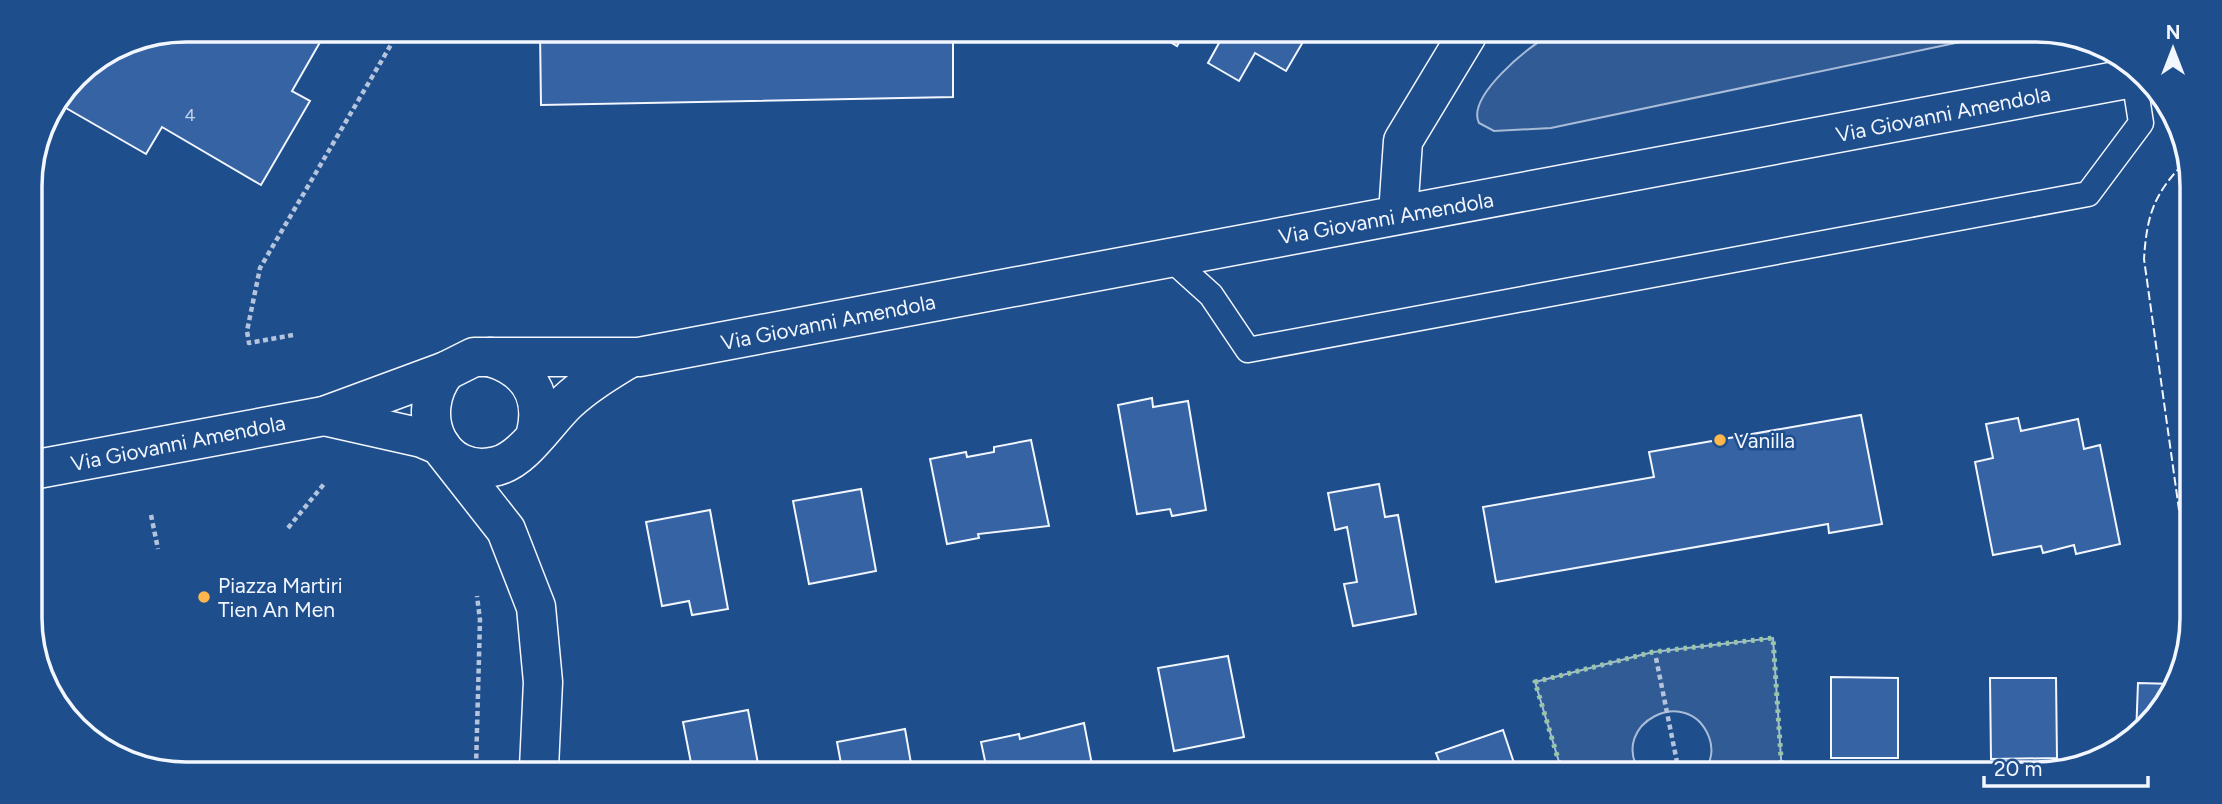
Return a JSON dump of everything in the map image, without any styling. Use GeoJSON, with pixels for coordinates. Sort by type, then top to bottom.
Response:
{"type":"FeatureCollection","features":[{"type":"Feature","properties":{"kind":"street"},"geometry":{"type":"LineString","coordinates":[[1398,214],[1403,141],[1463,42]]}},
{"type":"Feature","properties":{"kind":"street","name":"Via Giovanni Amendola"},"geometry":{"type":"LineString","coordinates":[[42,468],[324,416],[446,371],[474,357],[628,359],[2131,78]]}},
{"type":"Feature","properties":{"kind":"street"},"geometry":{"type":"LineString","coordinates":[[490,357],[514,366],[532,384],[538,399],[540,417],[536,433]]}},
{"type":"Feature","properties":{"kind":"street","name":"Via Giovanni Amendola"},"geometry":{"type":"LineString","coordinates":[[324,416],[410,435],[443,449],[468,464],[494,466],[512,460],[569,400],[628,359]]}},
{"type":"Feature","properties":{"kind":"street"},"geometry":{"type":"LineString","coordinates":[[446,371],[433,392],[429,416],[443,449],[506,530],[536,607],[543,682],[539,762]]}},
{"type":"Feature","properties":{"kind":"lane"},"geometry":{"type":"LineString","coordinates":[[1170,258],[1211,295],[1248,350],[2088,194],[2141,123],[2139,86]]}},
{"type":"Feature","properties":{"kind":"path"},"geometry":{"type":"LineString","coordinates":[[293,335],[250,343],[247,331],[260,268],[393,42]]}},
{"type":"Feature","properties":{"kind":"path"},"geometry":{"type":"LineString","coordinates":[[288,528],[324,484]]}},
{"type":"Feature","properties":{"kind":"path"},"geometry":{"type":"LineString","coordinates":[[151,515],[158,549]]}},
{"type":"Feature","properties":{"kind":"path"},"geometry":{"type":"LineString","coordinates":[[476,587],[480,620],[476,762]]}},
{"type":"Feature","properties":{"kind":"path"},"geometry":{"type":"LineString","coordinates":[[1656,658],[1677,762]]}},
{"type":"Feature","properties":{"kind":"shaded area"},"geometry":{"type":"Polygon","coordinates":[[[1540,42],[1960,42],[1551,128],[1494,131],[1479,123],[1477,112],[1481,100],[1501,74],[1540,42]]]}},
{"type":"Feature","properties":{"kind":"shaded area"},"geometry":{"type":"Polygon","coordinates":[[[1773,638],[1781,762],[1709,762],[1711,755],[1709,737],[1699,721],[1685,713],[1670,712],[1655,716],[1642,726],[1634,739],[1633,754],[1636,762],[1559,762],[1535,682],[1653,652],[1773,638]]]}},
{"type":"Feature","properties":{"kind":"building"},"geometry":{"type":"Polygon","coordinates":[[[320,42],[292,91],[310,101],[261,185],[162,127],[146,154],[65,107],[84,84],[106,66],[131,53],[167,43],[320,42]]]}},
{"type":"Feature","properties":{"kind":"building"},"geometry":{"type":"Polygon","coordinates":[[[540,42],[953,42],[953,97],[541,105],[540,42]]]}},
{"type":"Feature","properties":{"kind":"building"},"geometry":{"type":"Polygon","coordinates":[[[1220,42],[1303,42],[1286,71],[1255,53],[1239,81],[1208,63],[1220,42]]]}},
{"type":"Feature","properties":{"kind":"building"},"geometry":{"type":"Polygon","coordinates":[[[1152,398],[1153,407],[1188,401],[1206,510],[1172,516],[1170,509],[1137,514],[1118,405],[1152,398]]]}},
{"type":"Feature","properties":{"kind":"building"},"geometry":{"type":"Polygon","coordinates":[[[1861,415],[1882,524],[1829,533],[1828,524],[1496,582],[1483,507],[1654,477],[1649,452],[1861,415]]]}},
{"type":"Feature","properties":{"kind":"building"},"geometry":{"type":"Polygon","coordinates":[[[2018,418],[2021,431],[2078,419],[2084,449],[2100,445],[2120,544],[2076,554],[2074,545],[2043,553],[2041,546],[1993,555],[1975,462],[1993,458],[1986,424],[2018,418]]]}},
{"type":"Feature","properties":{"kind":"building"},"geometry":{"type":"Polygon","coordinates":[[[1031,440],[1049,526],[978,534],[979,538],[947,544],[930,459],[966,452],[967,457],[994,452],[994,447],[1031,440]]]}},
{"type":"Feature","properties":{"kind":"building"},"geometry":{"type":"Polygon","coordinates":[[[1379,484],[1385,517],[1398,515],[1416,614],[1353,626],[1344,584],[1357,582],[1347,527],[1335,530],[1328,493],[1379,484]]]}},
{"type":"Feature","properties":{"kind":"building"},"geometry":{"type":"Polygon","coordinates":[[[861,489],[876,571],[809,584],[793,501],[861,489]]]}},
{"type":"Feature","properties":{"kind":"building"},"geometry":{"type":"Polygon","coordinates":[[[710,510],[728,609],[692,615],[689,601],[662,606],[646,522],[710,510]]]}},
{"type":"Feature","properties":{"kind":"building"},"geometry":{"type":"Polygon","coordinates":[[[1228,656],[1244,737],[1174,751],[1158,668],[1228,656]]]}},
{"type":"Feature","properties":{"kind":"building"},"geometry":{"type":"Polygon","coordinates":[[[1831,677],[1898,678],[1898,758],[1831,758],[1831,677]]]}},
{"type":"Feature","properties":{"kind":"building"},"geometry":{"type":"Polygon","coordinates":[[[1990,678],[2056,678],[2057,758],[1991,759],[1990,678]]]}},
{"type":"Feature","properties":{"kind":"building"},"geometry":{"type":"Polygon","coordinates":[[[2138,683],[2164,684],[2156,698],[2137,721],[2138,683]]]}},
{"type":"Feature","properties":{"kind":"building"},"geometry":{"type":"Polygon","coordinates":[[[748,710],[758,762],[691,762],[683,722],[748,710]]]}},
{"type":"Feature","properties":{"kind":"building"},"geometry":{"type":"Polygon","coordinates":[[[1084,723],[1091,762],[985,762],[981,742],[1019,734],[1020,739],[1084,723]]]}},
{"type":"Feature","properties":{"kind":"building"},"geometry":{"type":"Polygon","coordinates":[[[905,729],[911,762],[841,762],[837,742],[905,729]]]}},
{"type":"Feature","properties":{"kind":"building"},"geometry":{"type":"Polygon","coordinates":[[[1503,730],[1514,762],[1440,762],[1436,753],[1503,730]]]}},
{"type":"Feature","properties":{"kind":"hedge"},"geometry":{"type":"LineString","coordinates":[[1559,762],[1535,682],[1653,652],[1773,638],[1781,762]]}},
{"type":"Feature","properties":{"kind":"fence"},"geometry":{"type":"LineString","coordinates":[[2179,169],[2155,204],[2148,228],[2144,259],[2180,517]]}},
{"type":"Feature","properties":{"kind":"place","name":"Vanilla"},"geometry":{"type":"Point","coordinates":[1720,440]}},
{"type":"Feature","properties":{"kind":"place","name":"Piazza Martiri Tien An Men"},"geometry":{"type":"Point","coordinates":[204,597]}}]}
